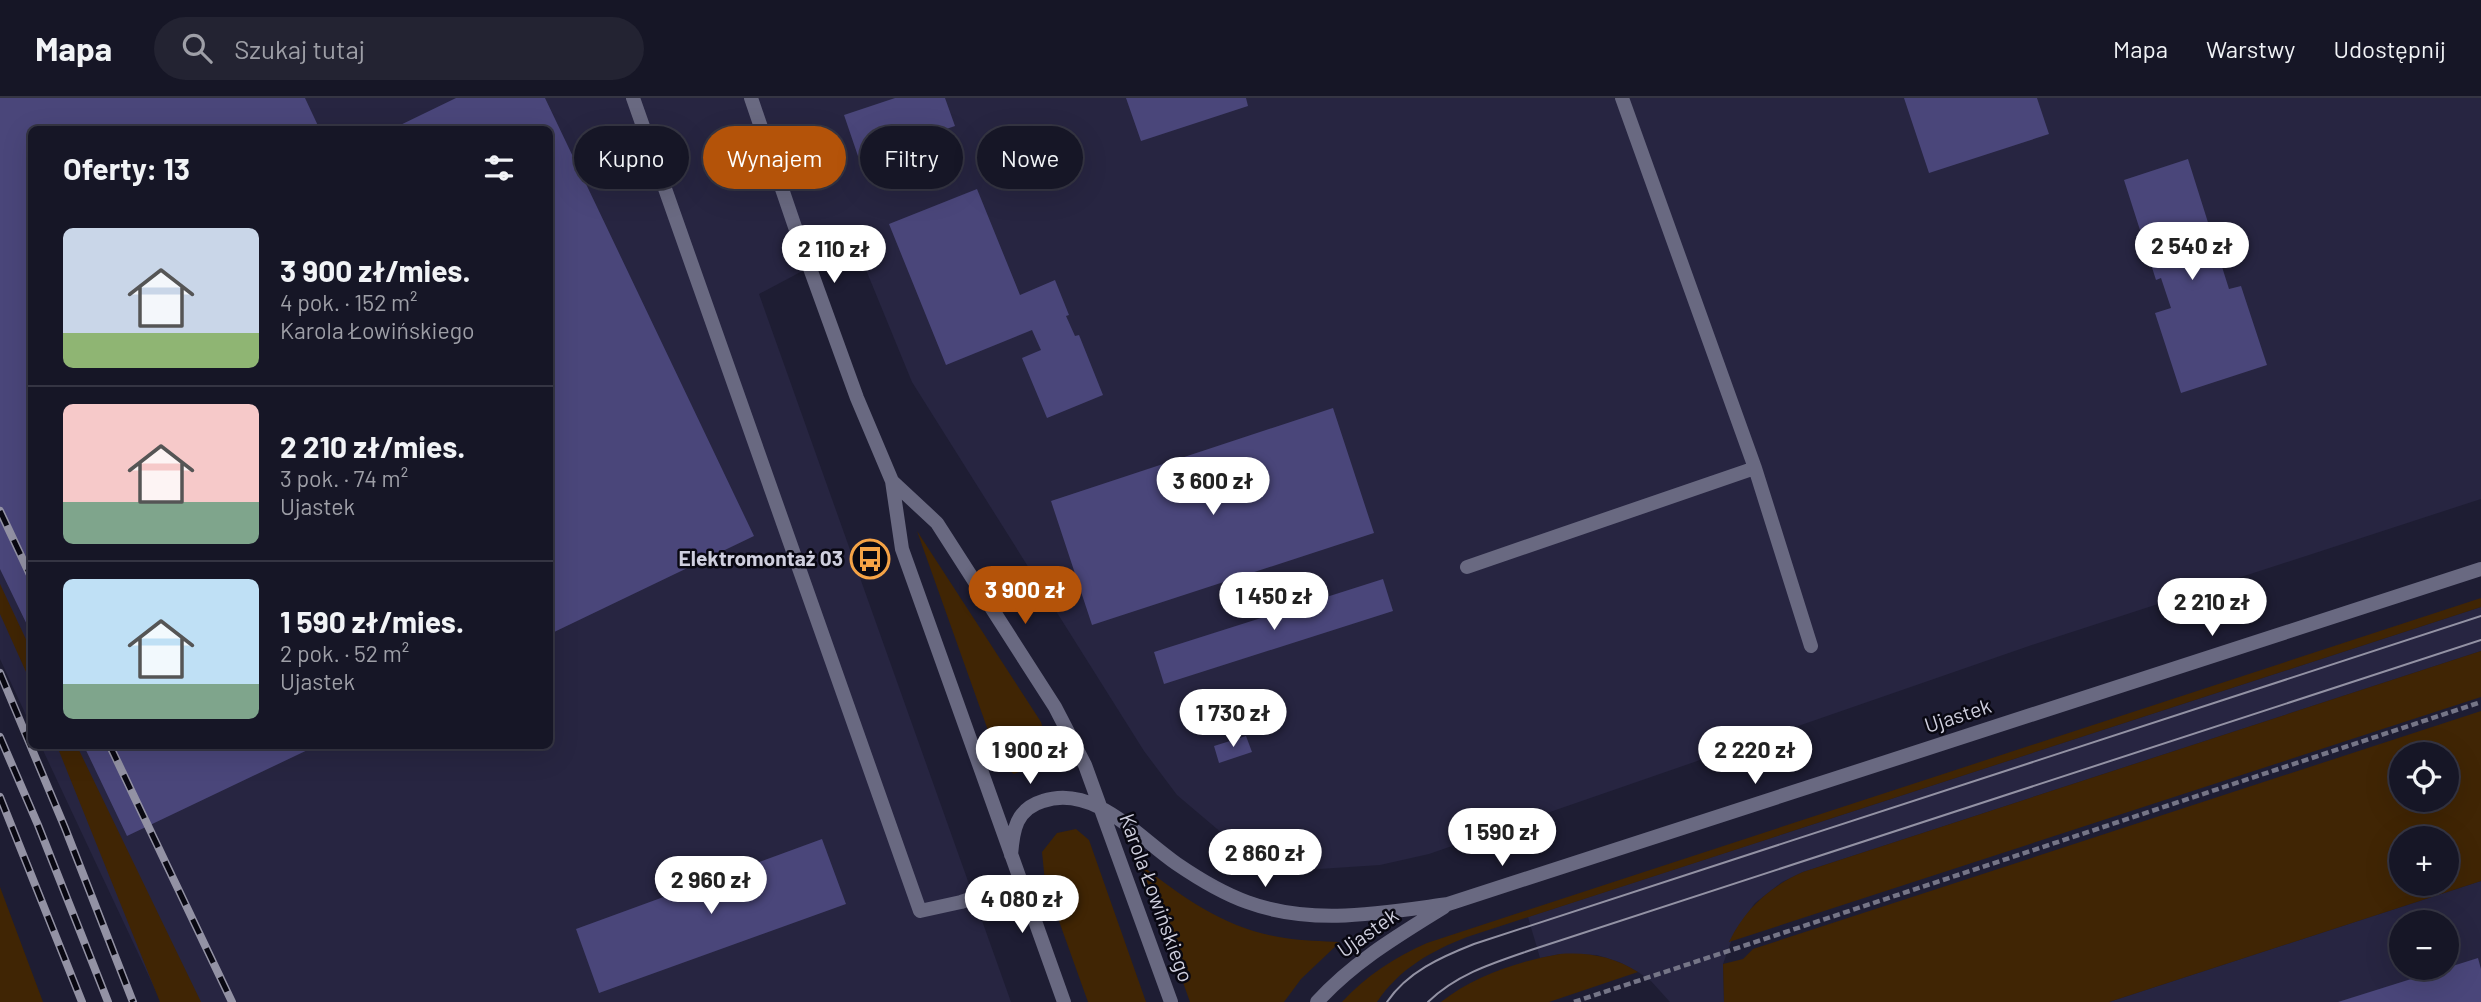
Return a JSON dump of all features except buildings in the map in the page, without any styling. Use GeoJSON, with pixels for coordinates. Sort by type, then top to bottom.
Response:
{"type":"FeatureCollection","features":[{"type":"Feature","properties":{"kind":"street"},"geometry":{"type":"LineString","coordinates":[[633,98],[920,911],[971,899],[1022,882]]}},
{"type":"Feature","properties":{"kind":"street","name":"Karola Łowińskiego"},"geometry":{"type":"LineString","coordinates":[[751,98],[794,228],[852,385],[892,481],[902,549],[1064,1002]]}},
{"type":"Feature","properties":{"kind":"street"},"geometry":{"type":"LineString","coordinates":[[1622,98],[1755,468],[1811,646]]}},
{"type":"Feature","properties":{"kind":"street"},"geometry":{"type":"LineString","coordinates":[[1467,567],[1755,468]]}},
{"type":"Feature","properties":{"kind":"street","name":"Karola Łowińskiego"},"geometry":{"type":"LineString","coordinates":[[892,481],[937,523],[1055,707],[1084,765],[1101,808],[1171,1002]]}},
{"type":"Feature","properties":{"kind":"street","name":"Ujastek"},"geometry":{"type":"LineString","coordinates":[[1101,808],[1212,887],[1282,912],[1318,916],[1371,914],[1448,904],[2481,569]]}},
{"type":"Feature","properties":{"kind":"street","name":"Karola Łowińskiego"},"geometry":{"type":"LineString","coordinates":[[1011,855],[1014,825],[1021,813],[1035,803],[1071,796],[1101,808]]}},
{"type":"Feature","properties":{"kind":"street","name":"Ujastek"},"geometry":{"type":"LineString","coordinates":[[1317,1002],[1364,959],[1448,904]]}},
{"type":"Feature","properties":{"kind":"path"},"geometry":{"type":"LineString","coordinates":[[1574,1002],[2481,702]]}},
{"type":"Feature","properties":{"kind":"shaded area"},"geometry":{"type":"Polygon","coordinates":[[[0,98],[2481,98],[2481,499],[2029,646],[1429,854],[1380,865],[1319,869],[1263,856],[1223,834],[1177,795],[1144,751],[912,382],[855,243],[759,294],[1011,1002],[161,1002],[42,749],[553,749],[553,126],[28,126],[28,720],[0,659],[0,98]]]}},
{"type":"Feature","properties":{"kind":"shaded area"},"geometry":{"type":"Polygon","coordinates":[[[917,531],[1041,722],[1050,752],[1040,763],[1014,774],[1000,764],[917,531]]]}},
{"type":"Feature","properties":{"kind":"shaded area"},"geometry":{"type":"Polygon","coordinates":[[[0,584],[28,644],[28,676],[0,614],[0,584]]]}},
{"type":"Feature","properties":{"kind":"shaded area"},"geometry":{"type":"Polygon","coordinates":[[[2481,598],[2481,607],[1467,937],[1417,962],[1395,980],[1377,1002],[1342,1002],[1382,968],[1427,943],[2481,598]]]}},
{"type":"Feature","properties":{"kind":"shaded area"},"geometry":{"type":"Polygon","coordinates":[[[2481,607],[2481,651],[1803,872],[1782,882],[1755,903],[1735,931],[1723,964],[1724,1002],[1670,1002],[1651,981],[1638,972],[1597,955],[1560,954],[1540,958],[1528,917],[2481,607]]]}},
{"type":"Feature","properties":{"kind":"shaded area"},"geometry":{"type":"Polygon","coordinates":[[[2481,651],[2481,697],[1729,942],[1759,900],[1803,872],[2481,651]]]}},
{"type":"Feature","properties":{"kind":"shaded area"},"geometry":{"type":"Polygon","coordinates":[[[2481,711],[2481,881],[2459,888],[2459,826],[2389,826],[2389,896],[2435,896],[2109,1002],[1724,1002],[1723,964],[1743,959],[1753,949],[2481,711]]]}},
{"type":"Feature","properties":{"kind":"shaded area"},"geometry":{"type":"Polygon","coordinates":[[[58,749],[78,749],[201,1002],[160,1002],[58,749]]]}},
{"type":"Feature","properties":{"kind":"shaded area"},"geometry":{"type":"Polygon","coordinates":[[[1076,829],[1089,840],[1146,1002],[1088,1002],[1045,882],[1042,852],[1057,833],[1076,829]]]}},
{"type":"Feature","properties":{"kind":"shaded area"},"geometry":{"type":"Polygon","coordinates":[[[1141,865],[1191,901],[1245,928],[1285,938],[1340,942],[1301,979],[1284,1002],[1190,1002],[1141,865]]]}},
{"type":"Feature","properties":{"kind":"shaded area"},"geometry":{"type":"Polygon","coordinates":[[[2481,881],[2481,1002],[2109,1002],[2389,911],[2389,980],[2459,980],[2459,910],[2392,910],[2435,896],[2459,896],[2459,888],[2481,881]]]}},
{"type":"Feature","properties":{"kind":"shaded area"},"geometry":{"type":"Polygon","coordinates":[[[0,887],[43,1002],[0,1002],[0,887]]]}},
{"type":"Feature","properties":{"kind":"shaded area"},"geometry":{"type":"Polygon","coordinates":[[[1560,954],[1601,957],[1638,972],[1549,1002],[1441,1002],[1482,977],[1560,954]]]}},
{"type":"Feature","properties":{"kind":"tram line"},"geometry":{"type":"LineString","coordinates":[[1387,1002],[1395,991],[1415,974],[1437,960],[1474,944],[2481,616]]}},
{"type":"Feature","properties":{"kind":"tram line"},"geometry":{"type":"LineString","coordinates":[[1428,1002],[1463,977],[1517,955],[2481,640]]}},
{"type":"Feature","properties":{"kind":"railway"},"geometry":{"type":"LineString","coordinates":[[0,511],[28,570]]}},
{"type":"Feature","properties":{"kind":"railway"},"geometry":{"type":"LineString","coordinates":[[0,673],[28,740]]}},
{"type":"Feature","properties":{"kind":"railway"},"geometry":{"type":"LineString","coordinates":[[0,737],[108,1002]]}},
{"type":"Feature","properties":{"kind":"railway"},"geometry":{"type":"LineString","coordinates":[[32,749],[133,1002]]}},
{"type":"Feature","properties":{"kind":"railway"},"geometry":{"type":"LineString","coordinates":[[111,749],[232,1002]]}},
{"type":"Feature","properties":{"kind":"railway"},"geometry":{"type":"LineString","coordinates":[[0,797],[82,1002]]}},
{"type":"Feature","properties":{"kind":"place","name":"Elektromontaż 03"},"geometry":{"type":"Point","coordinates":[870,559]}}]}
